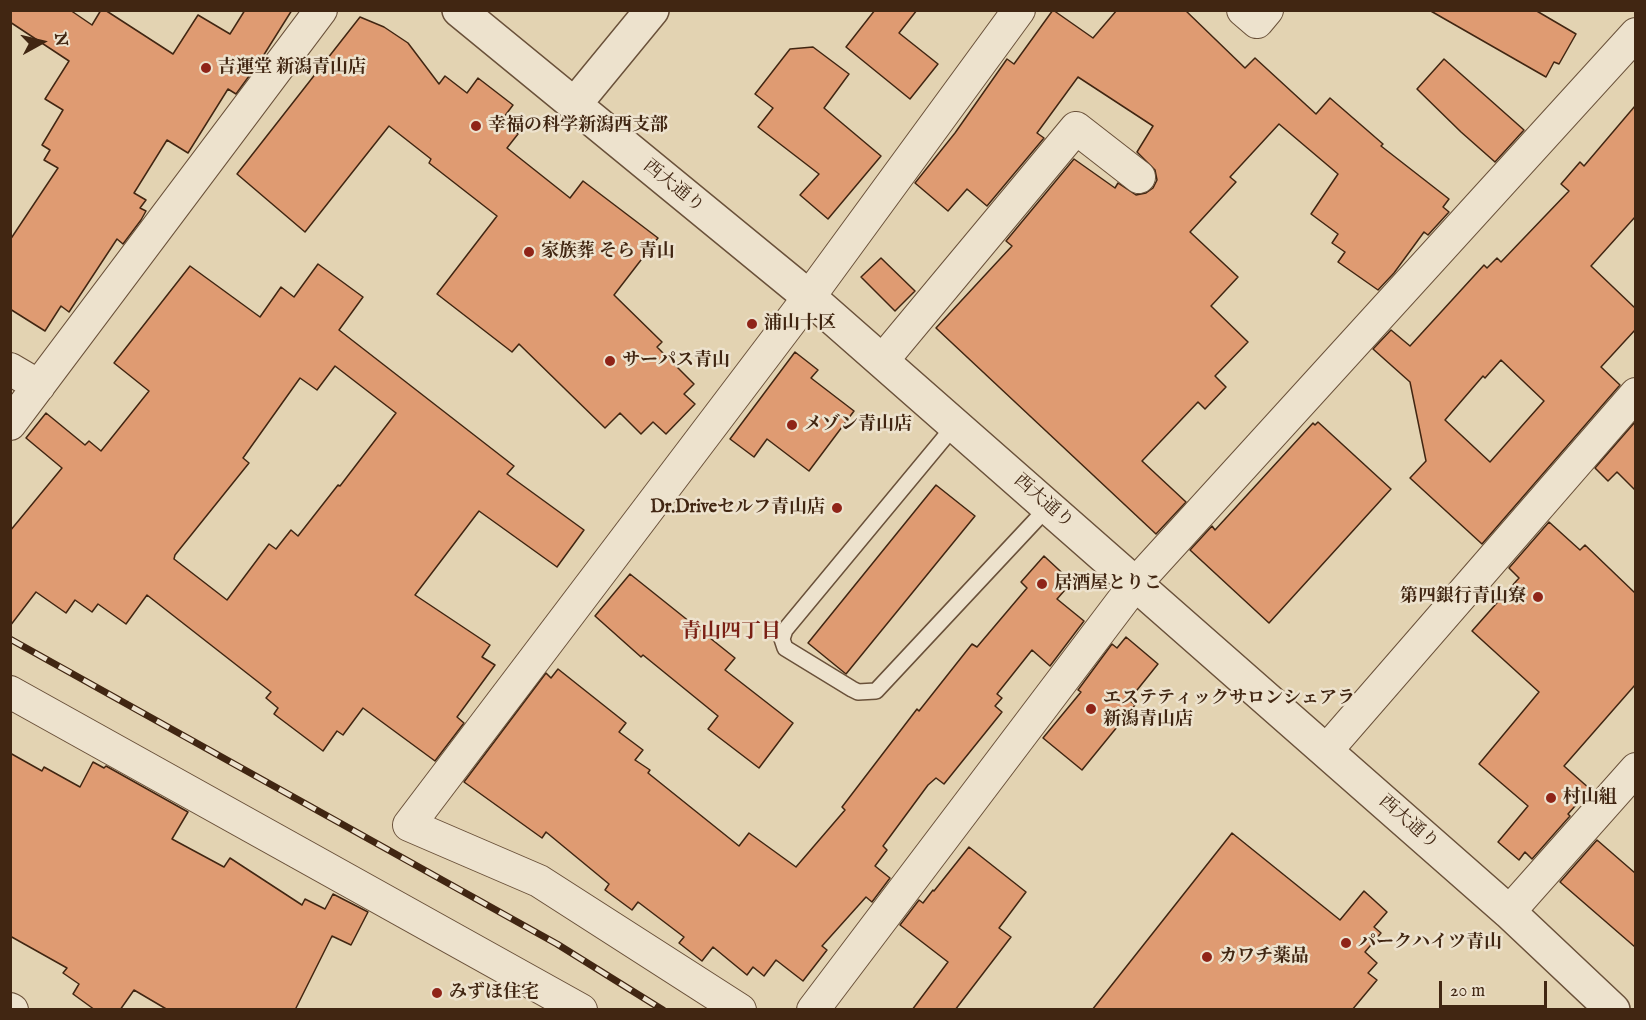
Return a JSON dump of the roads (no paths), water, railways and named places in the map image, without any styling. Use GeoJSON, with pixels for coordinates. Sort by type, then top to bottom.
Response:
{"type":"FeatureCollection","features":[{"type":"Feature","properties":{"kind":"street"},"geometry":{"type":"LineString","coordinates":[[10,424],[321,10]]}},
{"type":"Feature","properties":{"kind":"street","name":"西大通り"},"geometry":{"type":"LineString","coordinates":[[459,10],[808,297],[882,361],[1509,912],[1613,1010]]}},
{"type":"Feature","properties":{"kind":"street"},"geometry":{"type":"LineString","coordinates":[[574,105],[652,10]]}},
{"type":"Feature","properties":{"kind":"street"},"geometry":{"type":"LineString","coordinates":[[740,1010],[539,881],[409,825],[808,297],[1019,10]]}},
{"type":"Feature","properties":{"kind":"street"},"geometry":{"type":"LineString","coordinates":[[1243,10],[1257,22],[1267,10]]}},
{"type":"Feature","properties":{"kind":"street"},"geometry":{"type":"LineString","coordinates":[[813,1010],[1136,583],[1635,34]]}},
{"type":"Feature","properties":{"kind":"street"},"geometry":{"type":"LineString","coordinates":[[882,361],[1076,128],[1139,177]]}},
{"type":"Feature","properties":{"kind":"street"},"geometry":{"type":"LineString","coordinates":[[10,369],[39,386]]}},
{"type":"Feature","properties":{"kind":"street"},"geometry":{"type":"LineString","coordinates":[[1326,752],[1635,394]]}},
{"type":"Feature","properties":{"kind":"street"},"geometry":{"type":"LineString","coordinates":[[10,692],[580,1010]]}},
{"type":"Feature","properties":{"kind":"street"},"geometry":{"type":"LineString","coordinates":[[1509,912],[1635,769]]}},
{"type":"Feature","properties":{"kind":"lane"},"geometry":{"type":"LineString","coordinates":[[955,425],[785,630],[782,639],[785,648],[858,692],[876,691],[1048,507]]}},
{"type":"Feature","properties":{"kind":"railway"},"geometry":{"type":"LineString","coordinates":[[10,639],[557,944],[663,1010]]}},
{"type":"Feature","properties":{"kind":"place","name":"吉運堂 新潟青山店"},"geometry":{"type":"Point","coordinates":[206,68]}},
{"type":"Feature","properties":{"kind":"place","name":"幸福の科学新潟西支部"},"geometry":{"type":"Point","coordinates":[476,126]}},
{"type":"Feature","properties":{"kind":"place","name":"家族葬 そら 青山"},"geometry":{"type":"Point","coordinates":[529,252]}},
{"type":"Feature","properties":{"kind":"place","name":"浦山十区"},"geometry":{"type":"Point","coordinates":[752,324]}},
{"type":"Feature","properties":{"kind":"place","name":"サーパス青山"},"geometry":{"type":"Point","coordinates":[610,361]}},
{"type":"Feature","properties":{"kind":"place","name":"メゾン青山店"},"geometry":{"type":"Point","coordinates":[792,425]}},
{"type":"Feature","properties":{"kind":"place","name":"Dr.Driveセルフ青山店"},"geometry":{"type":"Point","coordinates":[837,508]}},
{"type":"Feature","properties":{"kind":"place","name":"居酒屋とりこ"},"geometry":{"type":"Point","coordinates":[1042,584]}},
{"type":"Feature","properties":{"kind":"place","name":"第四銀行青山寮"},"geometry":{"type":"Point","coordinates":[1538,597]}},
{"type":"Feature","properties":{"kind":"place","name":"エステティックサロンシェアラ 新潟青山店"},"geometry":{"type":"Point","coordinates":[1091,709]}},
{"type":"Feature","properties":{"kind":"place","name":"村山組"},"geometry":{"type":"Point","coordinates":[1551,798]}},
{"type":"Feature","properties":{"kind":"place","name":"パークハイツ青山"},"geometry":{"type":"Point","coordinates":[1346,943]}},
{"type":"Feature","properties":{"kind":"place","name":"カワチ薬品"},"geometry":{"type":"Point","coordinates":[1207,957]}},
{"type":"Feature","properties":{"kind":"place","name":"みずほ住宅"},"geometry":{"type":"Point","coordinates":[437,993]}},
{"type":"Feature","properties":{"kind":"district","name":"青山四丁目"},"geometry":{"type":"Point","coordinates":[731,633]}}]}
